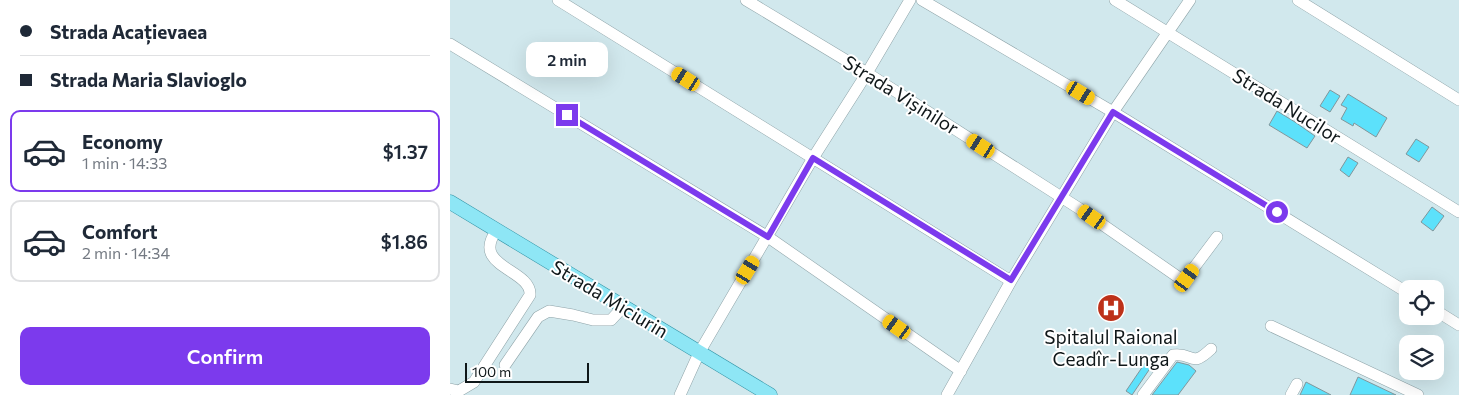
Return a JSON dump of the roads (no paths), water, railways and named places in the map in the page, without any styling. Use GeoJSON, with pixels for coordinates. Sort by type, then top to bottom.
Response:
{"type":"FeatureCollection","features":[{"type":"Feature","properties":{"kind":"main road","name":"Strada Miciurin"},"geometry":{"type":"LineString","coordinates":[[450,202],[770,395]]}},
{"type":"Feature","properties":{"kind":"street"},"geometry":{"type":"LineString","coordinates":[[558,0],[1011,280]]}},
{"type":"Feature","properties":{"kind":"street","name":"Strada Vișinilor"},"geometry":{"type":"LineString","coordinates":[[746,0],[867,73],[1080,209],[1178,278],[1187,278],[1217,237]]}},
{"type":"Feature","properties":{"kind":"street"},"geometry":{"type":"LineString","coordinates":[[680,395],[699,353],[813,158],[867,73],[910,0]]}},
{"type":"Feature","properties":{"kind":"street"},"geometry":{"type":"LineString","coordinates":[[922,0],[1113,112],[1399,287]]}},
{"type":"Feature","properties":{"kind":"street","name":"Strada Nucilor"},"geometry":{"type":"LineString","coordinates":[[1115,0],[1459,212]]}},
{"type":"Feature","properties":{"kind":"street"},"geometry":{"type":"LineString","coordinates":[[947,395],[1011,280],[1113,112],[1190,0]]}},
{"type":"Feature","properties":{"kind":"street"},"geometry":{"type":"LineString","coordinates":[[1298,0],[1459,100]]}},
{"type":"Feature","properties":{"kind":"street"},"geometry":{"type":"LineString","coordinates":[[450,44],[768,237],[961,371]]}},
{"type":"Feature","properties":{"kind":"street"},"geometry":{"type":"LineString","coordinates":[[455,390],[474,382],[530,295],[530,289],[527,284],[500,264],[493,256],[489,246],[491,238],[497,230]]}},
{"type":"Feature","properties":{"kind":"street"},"geometry":{"type":"LineString","coordinates":[[505,365],[538,317],[549,311],[592,320],[611,320],[623,306]]}},
{"type":"Feature","properties":{"kind":"street"},"geometry":{"type":"LineString","coordinates":[[1444,315],[1459,324]]}},
{"type":"Feature","properties":{"kind":"street"},"geometry":{"type":"LineString","coordinates":[[1271,326],[1418,395]]}},
{"type":"Feature","properties":{"kind":"street"},"geometry":{"type":"LineString","coordinates":[[1143,395],[1173,355],[1180,354],[1194,360],[1202,357],[1211,349]]}},
{"type":"Feature","properties":{"kind":"street"},"geometry":{"type":"LineString","coordinates":[[1291,395],[1297,384]]}},
{"type":"Feature","properties":{"kind":"place","name":"Spitalul Raional Ceadîr-Lunga"},"geometry":{"type":"Point","coordinates":[1111,308]}}]}
